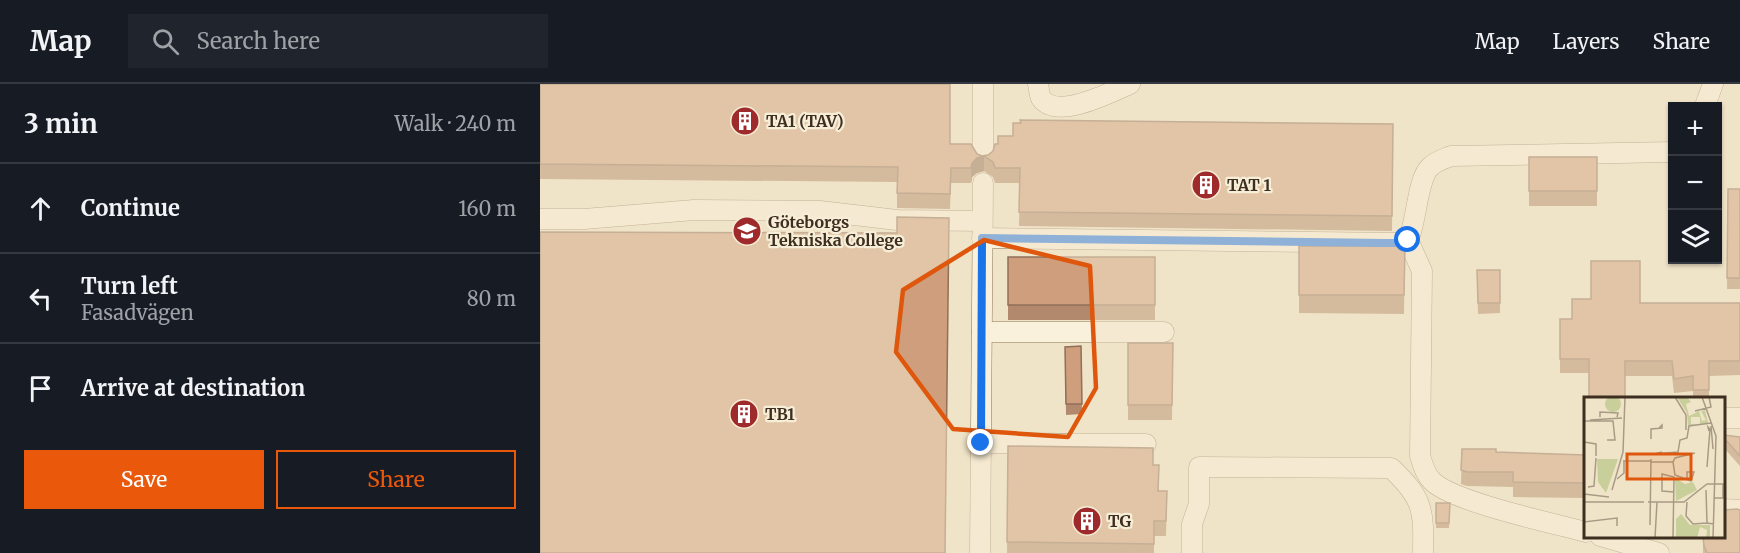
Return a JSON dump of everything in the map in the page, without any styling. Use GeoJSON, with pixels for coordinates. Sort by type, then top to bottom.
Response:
{"type":"FeatureCollection","features":[{"type":"Feature","properties":{"kind":"street"},"geometry":{"type":"LineString","coordinates":[[983,84],[983,159]]}},
{"type":"Feature","properties":{"kind":"street"},"geometry":{"type":"LineString","coordinates":[[1038,84],[1040,97],[1048,104],[1063,107],[1080,104],[1130,84]]}},
{"type":"Feature","properties":{"kind":"street"},"geometry":{"type":"LineString","coordinates":[[1706,102],[1713,84]]}},
{"type":"Feature","properties":{"kind":"street"},"geometry":{"type":"LineString","coordinates":[[540,219],[584,219],[694,210],[820,211],[982,229],[1398,243],[1408,240],[1413,230],[1423,179],[1428,168],[1451,156],[1668,152]]}},
{"type":"Feature","properties":{"kind":"street"},"geometry":{"type":"LineString","coordinates":[[980,553],[983,183]]}},
{"type":"Feature","properties":{"kind":"street"},"geometry":{"type":"LineString","coordinates":[[1408,240],[1422,271],[1420,456],[1425,471],[1431,480],[1443,489],[1470,500],[1584,531]]}},
{"type":"Feature","properties":{"kind":"street"},"geometry":{"type":"LineString","coordinates":[[982,332],[1164,332]]}},
{"type":"Feature","properties":{"kind":"street"},"geometry":{"type":"LineString","coordinates":[[981,443],[1146,444]]}},
{"type":"Feature","properties":{"kind":"street"},"geometry":{"type":"LineString","coordinates":[[1192,553],[1192,524],[1199,504],[1199,467],[1210,467],[1391,468],[1409,485],[1419,500],[1424,528],[1424,553]]}},
{"type":"Feature","properties":{"kind":"street"},"geometry":{"type":"LineString","coordinates":[[1725,509],[1740,510]]}},
{"type":"Feature","properties":{"kind":"street"},"geometry":{"type":"LineString","coordinates":[[1604,538],[1660,553],[1668,538]]}},
{"type":"Feature","properties":{"kind":"highlighted area"},"geometry":{"type":"Polygon","coordinates":[[[984,240],[1090,266],[1096,388],[1068,437],[953,429],[896,352],[903,290],[984,240]]]}},
{"type":"Feature","properties":{"kind":"building"},"geometry":{"type":"Polygon","coordinates":[[[540,84],[950,84],[950,144],[971,144],[977,154],[982,156],[993,151],[995,144],[998,144],[998,136],[1013,136],[1013,123],[1021,123],[1020,120],[1393,124],[1392,216],[1019,212],[1020,168],[995,168],[993,162],[984,156],[977,158],[971,168],[951,168],[950,194],[897,193],[898,167],[540,164],[540,84]]]}},
{"type":"Feature","properties":{"kind":"building"},"geometry":{"type":"Polygon","coordinates":[[[1529,157],[1597,157],[1597,191],[1529,191],[1529,157]]]}},
{"type":"Feature","properties":{"kind":"building"},"geometry":{"type":"Polygon","coordinates":[[[1728,189],[1740,189],[1740,278],[1727,278],[1728,189]]]}},
{"type":"Feature","properties":{"kind":"building","name":"TB1"},"geometry":{"type":"Polygon","coordinates":[[[897,217],[949,218],[945,553],[540,553],[540,232],[897,233],[897,217]]]}},
{"type":"Feature","properties":{"kind":"building"},"geometry":{"type":"Polygon","coordinates":[[[1299,246],[1405,246],[1404,295],[1299,295],[1299,246]]]}},
{"type":"Feature","properties":{"kind":"building"},"geometry":{"type":"Polygon","coordinates":[[[1008,257],[1155,257],[1155,305],[1008,305],[1008,257]]]}},
{"type":"Feature","properties":{"kind":"building"},"geometry":{"type":"Polygon","coordinates":[[[1591,261],[1640,261],[1640,303],[1740,303],[1740,361],[1709,361],[1709,390],[1693,390],[1693,376],[1674,379],[1672,361],[1625,361],[1625,397],[1589,397],[1589,359],[1560,359],[1560,319],[1572,319],[1572,299],[1591,299],[1591,261]]]}},
{"type":"Feature","properties":{"kind":"building"},"geometry":{"type":"Polygon","coordinates":[[[1477,270],[1500,270],[1500,303],[1478,303],[1477,270]]]}},
{"type":"Feature","properties":{"kind":"building"},"geometry":{"type":"Polygon","coordinates":[[[1128,343],[1173,343],[1172,405],[1128,405],[1128,343]]]}},
{"type":"Feature","properties":{"kind":"building"},"geometry":{"type":"Polygon","coordinates":[[[1081,346],[1082,404],[1066,404],[1065,347],[1081,346]]]}},
{"type":"Feature","properties":{"kind":"building"},"geometry":{"type":"Polygon","coordinates":[[[1725,435],[1740,437],[1740,456],[1725,439],[1725,435]]]}},
{"type":"Feature","properties":{"kind":"building","name":"TG"},"geometry":{"type":"Polygon","coordinates":[[[1008,446],[1153,448],[1153,465],[1159,465],[1158,491],[1167,491],[1166,521],[1154,521],[1154,544],[1007,542],[1008,446]]]}},
{"type":"Feature","properties":{"kind":"building"},"geometry":{"type":"Polygon","coordinates":[[[1462,449],[1584,455],[1584,483],[1513,482],[1513,472],[1461,470],[1462,449]]]}},
{"type":"Feature","properties":{"kind":"building"},"geometry":{"type":"Polygon","coordinates":[[[1436,503],[1450,503],[1449,523],[1436,523],[1436,503]]]}},
{"type":"Feature","properties":{"kind":"building"},"geometry":{"type":"Polygon","coordinates":[[[1725,510],[1740,510],[1740,553],[1707,553],[1703,538],[1725,538],[1725,510]]]}},
{"type":"Feature","properties":{"kind":"place","name":"TA1 (TAV)"},"geometry":{"type":"Point","coordinates":[745,121]}},
{"type":"Feature","properties":{"kind":"place","name":"TAT 1"},"geometry":{"type":"Point","coordinates":[1206,185]}},
{"type":"Feature","properties":{"kind":"place","name":"Göteborgs Tekniska College"},"geometry":{"type":"Point","coordinates":[747,231]}},
{"type":"Feature","properties":{"kind":"place","name":"TB1"},"geometry":{"type":"Point","coordinates":[744,414]}},
{"type":"Feature","properties":{"kind":"place","name":"TG"},"geometry":{"type":"Point","coordinates":[1087,521]}},
{"type":"Feature","properties":{"kind":"route"},"geometry":{"type":"LineString","coordinates":[[981,443],[982,238],[1385,243],[1408,240]]}}]}
